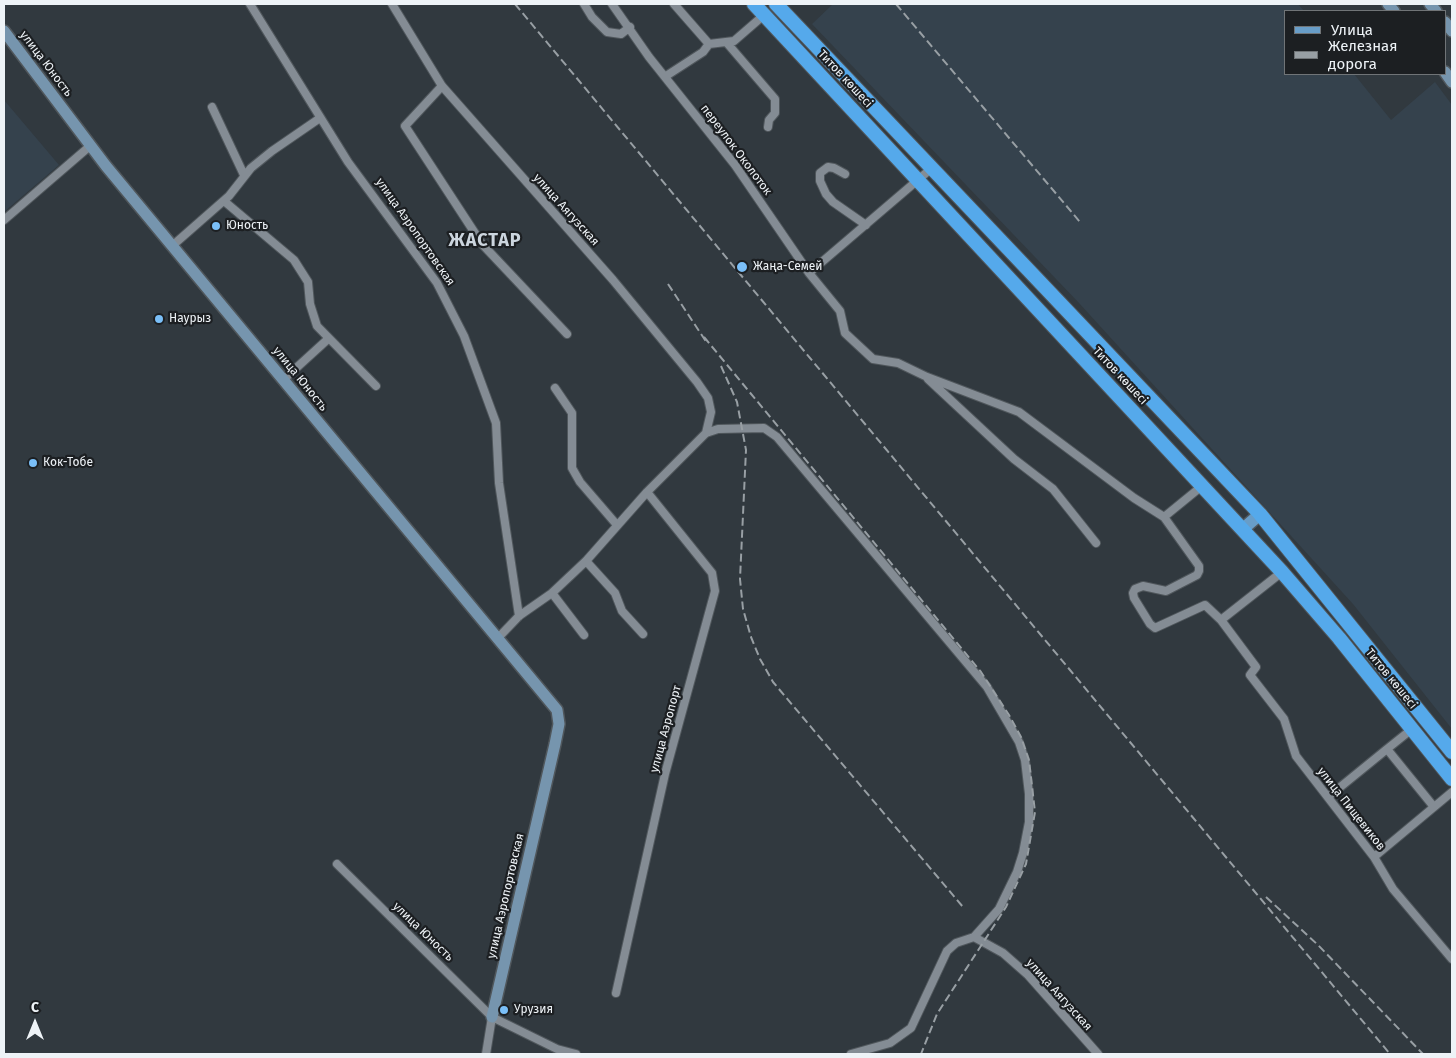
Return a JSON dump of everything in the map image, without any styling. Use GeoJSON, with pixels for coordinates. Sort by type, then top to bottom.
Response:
{"type":"FeatureCollection","features":[{"type":"Feature","properties":{"kind":"highway","name":"Титов көшесі"},"geometry":{"type":"LineString","coordinates":[[754,4],[1282,572],[1339,638],[1452,779]]}},
{"type":"Feature","properties":{"kind":"highway","name":"Титов көшесі"},"geometry":{"type":"LineString","coordinates":[[776,4],[933,167],[1260,514],[1452,752]]}},
{"type":"Feature","properties":{"kind":"main road"},"geometry":{"type":"LineString","coordinates":[[1243,529],[1260,514]]}},
{"type":"Feature","properties":{"kind":"street","name":"улица Аэропортовская"},"geometry":{"type":"LineString","coordinates":[[250,4],[348,162],[437,282],[464,336],[496,423],[499,483],[509,561],[520,616]]}},
{"type":"Feature","properties":{"kind":"street","name":"улица Аягузская"},"geometry":{"type":"LineString","coordinates":[[392,4],[442,86],[614,280],[697,382],[708,398],[710,405],[711,412],[706,433]]}},
{"type":"Feature","properties":{"kind":"street"},"geometry":{"type":"LineString","coordinates":[[584,4],[607,32],[621,34],[630,27]]}},
{"type":"Feature","properties":{"kind":"street","name":"переулок Околоток"},"geometry":{"type":"LineString","coordinates":[[612,4],[630,27],[649,57],[736,165],[809,273],[840,311],[845,333],[873,359],[898,363],[927,378]]}},
{"type":"Feature","properties":{"kind":"street"},"geometry":{"type":"LineString","coordinates":[[674,4],[709,44]]}},
{"type":"Feature","properties":{"kind":"street"},"geometry":{"type":"LineString","coordinates":[[709,44],[734,41],[764,14]]}},
{"type":"Feature","properties":{"kind":"street","name":"улица Юность"},"geometry":{"type":"LineString","coordinates":[[5,35],[90,146],[557,710],[559,724],[555,744]]}},
{"type":"Feature","properties":{"kind":"street"},"geometry":{"type":"LineString","coordinates":[[728,43],[775,99],[775,113],[769,120],[768,127]]}},
{"type":"Feature","properties":{"kind":"street"},"geometry":{"type":"LineString","coordinates":[[666,76],[703,52],[709,44]]}},
{"type":"Feature","properties":{"kind":"street"},"geometry":{"type":"LineString","coordinates":[[442,86],[405,126],[482,244],[567,334]]}},
{"type":"Feature","properties":{"kind":"street"},"geometry":{"type":"LineString","coordinates":[[212,108],[244,175]]}},
{"type":"Feature","properties":{"kind":"street"},"geometry":{"type":"LineString","coordinates":[[172,246],[224,201],[244,175],[272,151],[320,118]]}},
{"type":"Feature","properties":{"kind":"street"},"geometry":{"type":"LineString","coordinates":[[4,220],[90,146]]}},
{"type":"Feature","properties":{"kind":"street"},"geometry":{"type":"LineString","coordinates":[[845,174],[828,167],[820,173],[820,181],[833,202],[866,225]]}},
{"type":"Feature","properties":{"kind":"street"},"geometry":{"type":"LineString","coordinates":[[809,273],[933,167]]}},
{"type":"Feature","properties":{"kind":"street"},"geometry":{"type":"LineString","coordinates":[[224,201],[294,260],[308,282],[310,304],[317,326],[376,386]]}},
{"type":"Feature","properties":{"kind":"street"},"geometry":{"type":"LineString","coordinates":[[283,380],[328,339]]}},
{"type":"Feature","properties":{"kind":"street"},"geometry":{"type":"LineString","coordinates":[[927,378],[1019,412],[1134,498],[1164,518],[1199,566],[1200,571],[1197,575],[1166,591],[1143,586],[1135,589],[1133,593],[1134,598],[1153,627],[1205,605],[1221,620],[1282,572]]}},
{"type":"Feature","properties":{"kind":"street"},"geometry":{"type":"LineString","coordinates":[[927,378],[1014,459],[1053,489],[1096,543]]}},
{"type":"Feature","properties":{"kind":"street"},"geometry":{"type":"LineString","coordinates":[[555,388],[572,413],[572,468],[580,482],[617,525]]}},
{"type":"Feature","properties":{"kind":"street"},"geometry":{"type":"LineString","coordinates":[[497,639],[520,616],[552,593],[586,561],[647,492],[706,433],[718,429],[764,428],[777,437],[986,687],[1019,742],[1025,760],[1029,794],[1029,822],[1017,872],[999,909],[974,937],[956,943],[947,951],[911,1028],[890,1043],[851,1054]]}},
{"type":"Feature","properties":{"kind":"street"},"geometry":{"type":"LineString","coordinates":[[1164,518],[1202,486]]}},
{"type":"Feature","properties":{"kind":"street","name":"улица Аэропорт"},"geometry":{"type":"LineString","coordinates":[[616,993],[665,774],[714,591],[712,573],[647,492]]}},
{"type":"Feature","properties":{"kind":"street"},"geometry":{"type":"LineString","coordinates":[[586,561],[615,593],[622,611],[643,634]]}},
{"type":"Feature","properties":{"kind":"street"},"geometry":{"type":"LineString","coordinates":[[552,593],[584,635]]}},
{"type":"Feature","properties":{"kind":"street","name":"улица Пищевиков"},"geometry":{"type":"LineString","coordinates":[[1221,620],[1256,667],[1250,675],[1284,719],[1296,756],[1374,857],[1393,889],[1452,960]]}},
{"type":"Feature","properties":{"kind":"street"},"geometry":{"type":"LineString","coordinates":[[1328,797],[1412,729]]}},
{"type":"Feature","properties":{"kind":"street","name":"улица Аэропортовская"},"geometry":{"type":"LineString","coordinates":[[486,1054],[492,1017],[555,744]]}},
{"type":"Feature","properties":{"kind":"street"},"geometry":{"type":"LineString","coordinates":[[1387,749],[1434,807]]}},
{"type":"Feature","properties":{"kind":"street"},"geometry":{"type":"LineString","coordinates":[[1374,857],[1452,792]]}},
{"type":"Feature","properties":{"kind":"street","name":"улица Юность"},"geometry":{"type":"LineString","coordinates":[[337,864],[492,1017],[557,1049],[576,1054]]}},
{"type":"Feature","properties":{"kind":"street","name":"улица Аягузская"},"geometry":{"type":"LineString","coordinates":[[974,937],[1003,953],[1028,975],[1098,1054]]}},
{"type":"Feature","properties":{"kind":"shaded area"},"geometry":{"type":"Polygon","coordinates":[[[833,4],[1298,4],[1303,10],[1284,10],[1284,75],[1355,75],[1391,120],[1435,82],[1452,105],[1452,729],[1353,604],[1079,303],[812,24],[833,4]]]}},
{"type":"Feature","properties":{"kind":"shaded area"},"geometry":{"type":"Polygon","coordinates":[[[4,100],[59,165],[4,212],[4,100]]]}},
{"type":"Feature","properties":{"kind":"railway"},"geometry":{"type":"LineString","coordinates":[[515,4],[1390,1054]]}},
{"type":"Feature","properties":{"kind":"railway"},"geometry":{"type":"LineString","coordinates":[[896,4],[1080,222]]}},
{"type":"Feature","properties":{"kind":"railway"},"geometry":{"type":"LineString","coordinates":[[668,284],[707,343]]}},
{"type":"Feature","properties":{"kind":"railway"},"geometry":{"type":"LineString","coordinates":[[704,337],[981,672],[1009,715],[1021,737],[1029,760],[1035,812],[1026,864],[1006,907],[937,1014],[921,1054]]}},
{"type":"Feature","properties":{"kind":"railway"},"geometry":{"type":"LineString","coordinates":[[721,366],[737,402],[746,450],[740,579],[743,609],[760,659],[773,682],[963,907]]}},
{"type":"Feature","properties":{"kind":"railway"},"geometry":{"type":"LineString","coordinates":[[1266,897],[1318,945],[1423,1054]]}},
{"type":"Feature","properties":{"kind":"place","name":"Юность"},"geometry":{"type":"Point","coordinates":[216,226]}},
{"type":"Feature","properties":{"kind":"place","name":"Жаңа-Семей"},"geometry":{"type":"Point","coordinates":[742,267]}},
{"type":"Feature","properties":{"kind":"place","name":"Наурыз"},"geometry":{"type":"Point","coordinates":[159,319]}},
{"type":"Feature","properties":{"kind":"place","name":"Кок-Тобе"},"geometry":{"type":"Point","coordinates":[33,463]}},
{"type":"Feature","properties":{"kind":"place","name":"Урузия"},"geometry":{"type":"Point","coordinates":[504,1010]}},
{"type":"Feature","properties":{"kind":"district","name":"ЖАСТАР"},"geometry":{"type":"Point","coordinates":[485,241]}}]}
